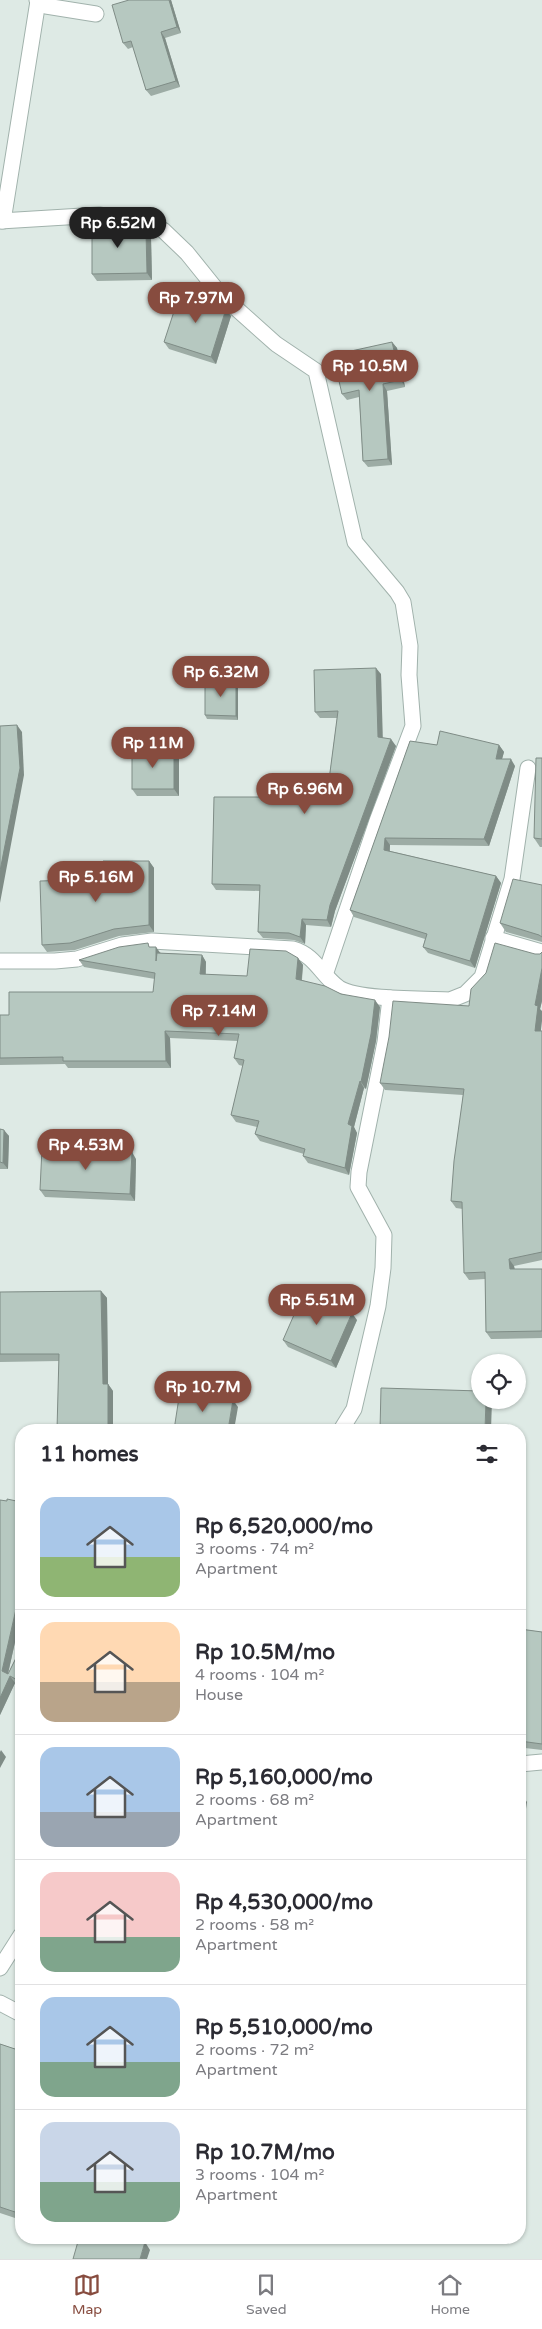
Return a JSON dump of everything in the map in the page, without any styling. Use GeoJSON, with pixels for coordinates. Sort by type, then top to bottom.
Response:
{"type":"FeatureCollection","features":[{"type":"Feature","properties":{"kind":"street"},"geometry":{"type":"LineString","coordinates":[[96,14],[46,6],[37,1],[2,221],[99,215],[140,222],[163,230],[187,252],[220,294],[276,344],[316,371],[354,542],[403,602],[410,646],[409,675],[413,726],[377,821],[326,972]]}},
{"type":"Feature","properties":{"kind":"street"},"geometry":{"type":"LineString","coordinates":[[0,961],[77,959],[122,945],[152,941],[293,949],[302,951],[326,972],[340,989],[377,998],[450,1000],[465,994],[482,976],[512,878],[528,768]]}},
{"type":"Feature","properties":{"kind":"street"},"geometry":{"type":"LineString","coordinates":[[493,938],[542,952]]}},
{"type":"Feature","properties":{"kind":"street"},"geometry":{"type":"LineString","coordinates":[[344,1424],[354,1409],[378,1306],[383,1268],[384,1235],[358,1187],[359,1172],[385,1042],[390,998]]}},
{"type":"Feature","properties":{"kind":"street"},"geometry":{"type":"LineString","coordinates":[[526,1763],[542,1762]]}},
{"type":"Feature","properties":{"kind":"street"},"geometry":{"type":"LineString","coordinates":[[0,1968],[15,1944]]}},
{"type":"Feature","properties":{"kind":"street"},"geometry":{"type":"LineString","coordinates":[[0,2003],[15,2011]]}},
{"type":"Feature","properties":{"kind":"building"},"geometry":{"type":"Polygon","coordinates":[[[129,0],[169,0],[177,27],[161,32],[176,81],[146,90],[131,41],[123,43],[112,5],[129,0]]]}},
{"type":"Feature","properties":{"kind":"building"},"geometry":{"type":"Polygon","coordinates":[[[92,222],[133,224],[133,231],[146,231],[147,273],[92,274],[92,222]]]}},
{"type":"Feature","properties":{"kind":"building"},"geometry":{"type":"Polygon","coordinates":[[[181,290],[217,301],[226,309],[211,357],[164,342],[181,290]]]}},
{"type":"Feature","properties":{"kind":"building"},"geometry":{"type":"Polygon","coordinates":[[[392,342],[401,380],[383,384],[388,459],[363,461],[359,390],[342,394],[333,355],[392,342]]]}},
{"type":"Feature","properties":{"kind":"building"},"geometry":{"type":"Polygon","coordinates":[[[376,668],[378,737],[391,739],[330,905],[327,920],[302,919],[300,937],[289,933],[258,932],[260,885],[212,884],[214,797],[266,797],[266,786],[312,789],[314,777],[329,780],[338,711],[315,712],[314,670],[376,668]]]}},
{"type":"Feature","properties":{"kind":"building"},"geometry":{"type":"Polygon","coordinates":[[[205,681],[236,681],[236,716],[205,715],[205,681]]]}},
{"type":"Feature","properties":{"kind":"building"},"geometry":{"type":"Polygon","coordinates":[[[17,725],[20,768],[0,871],[0,726],[17,725]]]}},
{"type":"Feature","properties":{"kind":"building"},"geometry":{"type":"Polygon","coordinates":[[[440,731],[499,745],[496,759],[511,759],[484,839],[385,838],[384,850],[496,876],[470,961],[423,947],[427,934],[350,910],[410,741],[437,745],[440,731]]]}},
{"type":"Feature","properties":{"kind":"building"},"geometry":{"type":"Polygon","coordinates":[[[132,748],[174,748],[174,789],[132,789],[132,748]]]}},
{"type":"Feature","properties":{"kind":"building"},"geometry":{"type":"Polygon","coordinates":[[[536,758],[542,758],[542,839],[534,838],[536,758]]]}},
{"type":"Feature","properties":{"kind":"building"},"geometry":{"type":"Polygon","coordinates":[[[103,861],[149,861],[149,925],[114,929],[70,943],[42,945],[40,881],[103,879],[103,861]]]}},
{"type":"Feature","properties":{"kind":"building"},"geometry":{"type":"Polygon","coordinates":[[[513,879],[542,885],[542,937],[500,923],[513,879]]]}},
{"type":"Feature","properties":{"kind":"building"},"geometry":{"type":"Polygon","coordinates":[[[148,943],[149,947],[156,947],[156,961],[157,953],[202,955],[200,974],[247,976],[250,949],[286,951],[298,958],[296,979],[325,986],[341,994],[375,1000],[371,1034],[361,1082],[348,1124],[352,1126],[345,1168],[303,1156],[305,1149],[255,1134],[259,1121],[231,1115],[244,1060],[234,1058],[239,1034],[165,1031],[166,1061],[63,1061],[63,1057],[0,1058],[0,1015],[9,1015],[9,992],[153,992],[155,973],[79,960],[119,947],[148,943]]]}},
{"type":"Feature","properties":{"kind":"building"},"geometry":{"type":"Polygon","coordinates":[[[495,943],[535,954],[542,952],[542,968],[535,1005],[538,1006],[535,1031],[542,1031],[542,1252],[509,1259],[510,1269],[542,1269],[542,1331],[486,1332],[485,1272],[464,1273],[462,1202],[451,1201],[454,1161],[464,1089],[380,1083],[389,1037],[393,1001],[469,1006],[471,989],[486,973],[495,943]]]}},
{"type":"Feature","properties":{"kind":"building"},"geometry":{"type":"Polygon","coordinates":[[[0,1129],[4,1130],[3,1163],[0,1162],[0,1129]]]}},
{"type":"Feature","properties":{"kind":"building"},"geometry":{"type":"Polygon","coordinates":[[[42,1148],[132,1152],[130,1194],[40,1190],[42,1148]]]}},
{"type":"Feature","properties":{"kind":"building"},"geometry":{"type":"Polygon","coordinates":[[[101,1291],[103,1384],[108,1384],[108,1424],[57,1424],[59,1354],[0,1354],[0,1292],[101,1291]]]}},
{"type":"Feature","properties":{"kind":"building"},"geometry":{"type":"Polygon","coordinates":[[[304,1292],[352,1313],[331,1361],[283,1340],[304,1292]]]}},
{"type":"Feature","properties":{"kind":"building"},"geometry":{"type":"Polygon","coordinates":[[[381,1388],[471,1391],[471,1409],[486,1409],[485,1424],[380,1424],[381,1388]]]}},
{"type":"Feature","properties":{"kind":"building"},"geometry":{"type":"Polygon","coordinates":[[[180,1391],[233,1400],[229,1424],[175,1424],[180,1391]]]}},
{"type":"Feature","properties":{"kind":"building"},"geometry":{"type":"Polygon","coordinates":[[[7,1499],[15,1501],[15,1614],[2,1671],[8,1674],[15,1660],[15,1679],[10,1676],[0,1698],[0,1500],[7,1501],[7,1499]]]}},
{"type":"Feature","properties":{"kind":"building"},"geometry":{"type":"Polygon","coordinates":[[[526,1630],[542,1632],[542,1744],[526,1742],[526,1630]]]}},
{"type":"Feature","properties":{"kind":"building"},"geometry":{"type":"Polygon","coordinates":[[[0,2044],[15,2049],[15,2212],[0,2207],[0,2044]]]}},
{"type":"Feature","properties":{"kind":"building"},"geometry":{"type":"Polygon","coordinates":[[[77,2244],[144,2244],[140,2259],[73,2259],[77,2244]]]}}]}
